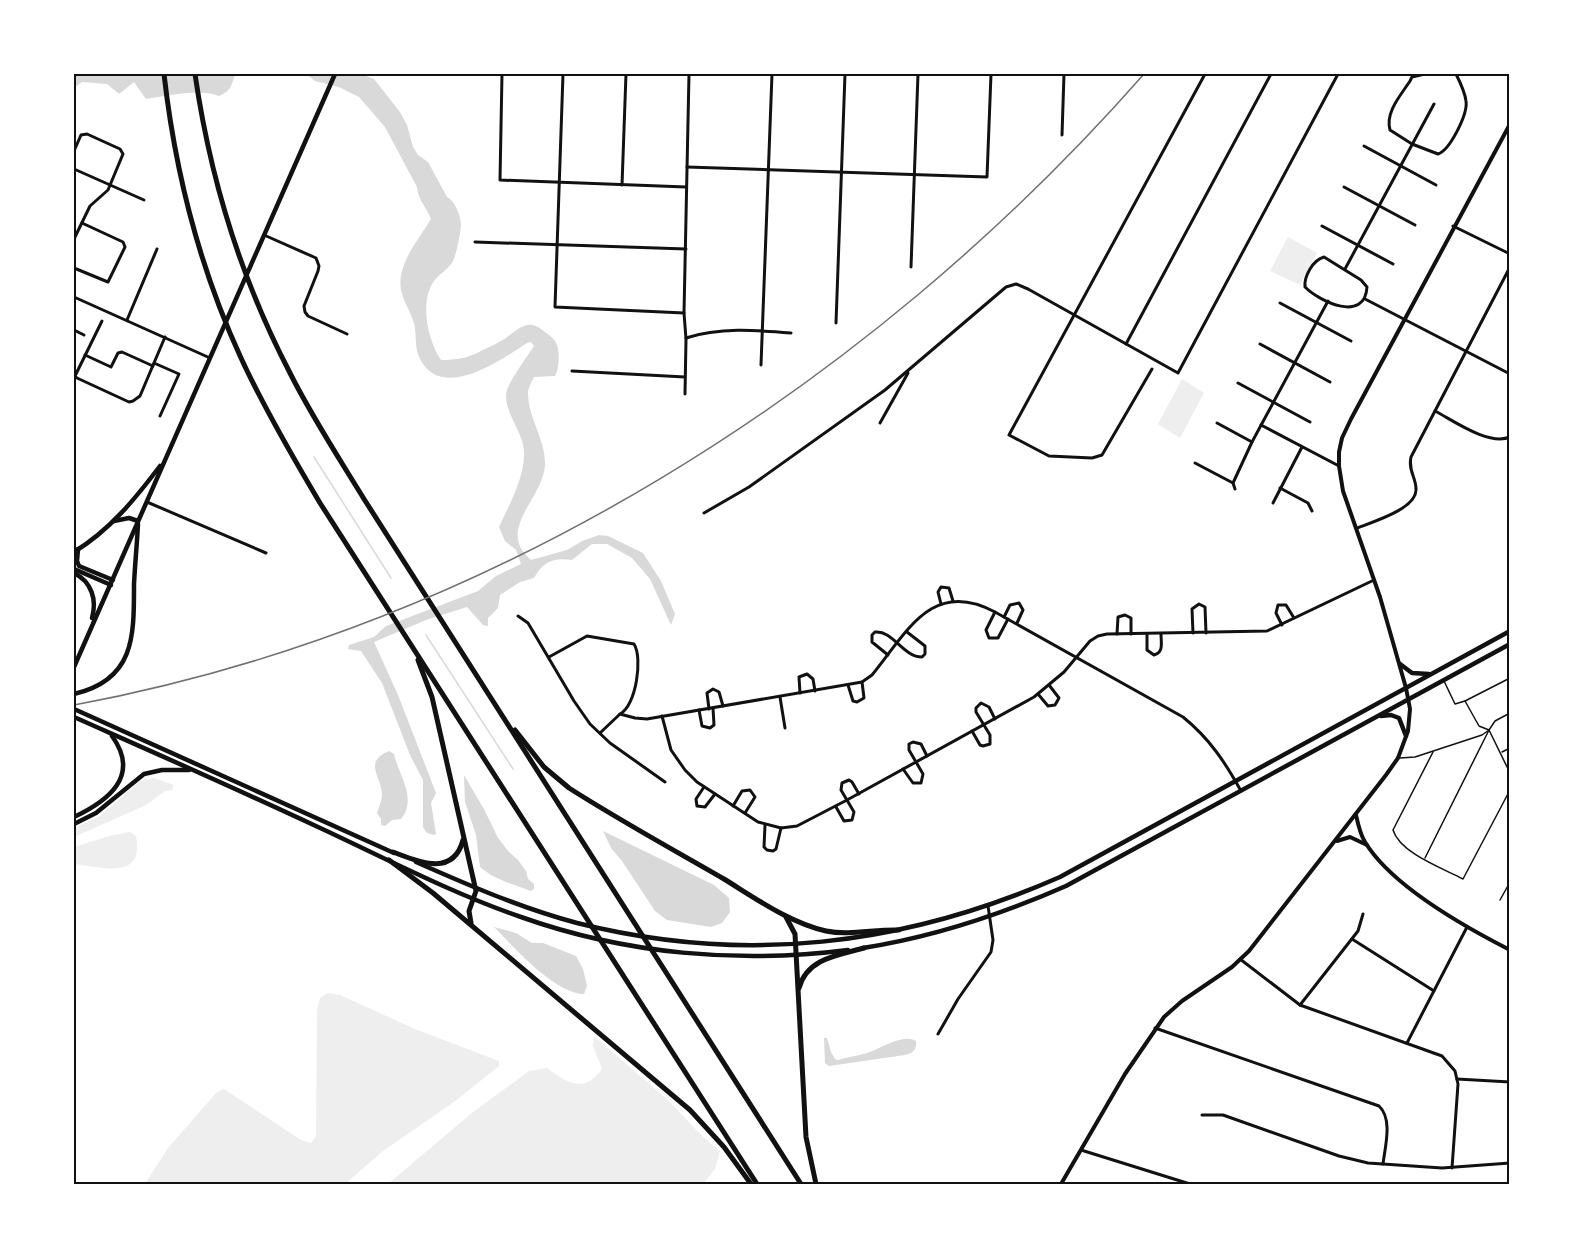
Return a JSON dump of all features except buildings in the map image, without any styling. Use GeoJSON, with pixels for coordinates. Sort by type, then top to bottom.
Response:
{"type":"FeatureCollection","features":[{"type":"Feature","properties":{"kind":"highway"},"geometry":{"type":"LineString","coordinates":[[164,74],[177,159],[190,214],[216,295],[241,358],[281,437],[320,503],[757,1185]]}},
{"type":"Feature","properties":{"kind":"highway"},"geometry":{"type":"LineString","coordinates":[[195,74],[213,169],[234,242],[277,348],[307,405],[801,1185]]}},
{"type":"Feature","properties":{"kind":"highway"},"geometry":{"type":"LineString","coordinates":[[413,648],[432,697],[476,891],[469,915],[473,926]]}},
{"type":"Feature","properties":{"kind":"highway"},"geometry":{"type":"LineString","coordinates":[[497,706],[544,767],[569,788],[778,911],[828,932],[899,930]]}},
{"type":"Feature","properties":{"kind":"highway"},"geometry":{"type":"LineString","coordinates":[[393,852],[423,862],[442,863],[450,860],[459,850],[463,836]]}},
{"type":"Feature","properties":{"kind":"highway"},"geometry":{"type":"LineString","coordinates":[[388,860],[433,892],[690,1110],[724,1147],[751,1185]]}},
{"type":"Feature","properties":{"kind":"highway"},"geometry":{"type":"LineString","coordinates":[[778,911],[789,920],[795,934],[806,1137],[816,1185]]}},
{"type":"Feature","properties":{"kind":"highway"},"geometry":{"type":"LineString","coordinates":[[798,992],[803,977],[817,962],[864,948]]}},
{"type":"Feature","properties":{"kind":"main road"},"geometry":{"type":"LineString","coordinates":[[74,667],[335,74]]}},
{"type":"Feature","properties":{"kind":"main road"},"geometry":{"type":"LineString","coordinates":[[1061,1185],[1125,1074],[1155,1028],[1176,1005],[1240,959],[1257,941],[1398,758],[1406,736],[1409,699],[1374,580],[1343,491],[1339,452],[1342,438],[1404,318],[1509,124]]}},
{"type":"Feature","properties":{"kind":"main road"},"geometry":{"type":"LineString","coordinates":[[113,580],[76,566],[76,550],[114,521],[166,459]]}},
{"type":"Feature","properties":{"kind":"main road"},"geometry":{"type":"LineString","coordinates":[[114,521],[129,518],[138,521]]}},
{"type":"Feature","properties":{"kind":"main road"},"geometry":{"type":"LineString","coordinates":[[75,694],[98,686],[111,676],[121,664],[131,643],[138,521]]}},
{"type":"Feature","properties":{"kind":"main road"},"geometry":{"type":"LineString","coordinates":[[74,571],[111,585]]}},
{"type":"Feature","properties":{"kind":"main road"},"geometry":{"type":"LineString","coordinates":[[74,571],[87,584],[94,598],[94,612],[88,632]]}},
{"type":"Feature","properties":{"kind":"main road"},"geometry":{"type":"LineString","coordinates":[[74,709],[474,888],[566,920],[631,934],[681,941],[729,945],[795,944],[846,939],[937,922],[988,906],[1060,877],[1509,631]]}},
{"type":"Feature","properties":{"kind":"main road"},"geometry":{"type":"LineString","coordinates":[[74,717],[474,899],[555,928],[620,943],[688,953],[796,955],[864,948],[938,933],[989,917],[1066,886],[1509,644]]}},
{"type":"Feature","properties":{"kind":"main road"},"geometry":{"type":"LineString","coordinates":[[1400,664],[1412,673],[1432,674]]}},
{"type":"Feature","properties":{"kind":"main road"},"geometry":{"type":"LineString","coordinates":[[1378,716],[1391,715],[1399,718],[1406,736]]}},
{"type":"Feature","properties":{"kind":"main road"},"geometry":{"type":"LineString","coordinates":[[74,817],[103,801],[120,781],[123,758],[111,734]]}},
{"type":"Feature","properties":{"kind":"main road"},"geometry":{"type":"LineString","coordinates":[[74,824],[96,813],[144,774],[172,769],[195,771]]}},
{"type":"Feature","properties":{"kind":"main road"},"geometry":{"type":"LineString","coordinates":[[1356,815],[1367,845],[1395,876],[1435,907],[1509,950]]}},
{"type":"Feature","properties":{"kind":"main road"},"geometry":{"type":"LineString","coordinates":[[1336,841],[1350,837],[1367,845]]}},
{"type":"Feature","properties":{"kind":"street"},"geometry":{"type":"LineString","coordinates":[[502,74],[500,180],[686,187]]}},
{"type":"Feature","properties":{"kind":"street"},"geometry":{"type":"LineString","coordinates":[[563,74],[555,307],[684,313]]}},
{"type":"Feature","properties":{"kind":"street"},"geometry":{"type":"LineString","coordinates":[[622,185],[626,74]]}},
{"type":"Feature","properties":{"kind":"street"},"geometry":{"type":"LineString","coordinates":[[685,394],[684,313],[689,74]]}},
{"type":"Feature","properties":{"kind":"street"},"geometry":{"type":"LineString","coordinates":[[761,365],[772,74]]}},
{"type":"Feature","properties":{"kind":"street"},"geometry":{"type":"LineString","coordinates":[[836,323],[845,74]]}},
{"type":"Feature","properties":{"kind":"street"},"geometry":{"type":"LineString","coordinates":[[911,267],[918,74]]}},
{"type":"Feature","properties":{"kind":"street"},"geometry":{"type":"LineString","coordinates":[[687,167],[987,177],[991,74]]}},
{"type":"Feature","properties":{"kind":"street"},"geometry":{"type":"LineString","coordinates":[[1062,135],[1064,74]]}},
{"type":"Feature","properties":{"kind":"street"},"geometry":{"type":"LineString","coordinates":[[1152,369],[1102,455],[1092,458],[1049,456],[1009,435],[1205,74]]}},
{"type":"Feature","properties":{"kind":"street"},"geometry":{"type":"LineString","coordinates":[[1126,345],[1271,74]]}},
{"type":"Feature","properties":{"kind":"street"},"geometry":{"type":"LineString","coordinates":[[704,513],[757,481],[910,369],[1006,287],[1016,284],[1178,373],[1338,74]]}},
{"type":"Feature","properties":{"kind":"street"},"geometry":{"type":"LineString","coordinates":[[1425,74],[1412,77],[1389,118],[1389,130],[1412,144],[1438,154],[1445,150],[1465,115],[1466,102],[1456,74]]}},
{"type":"Feature","properties":{"kind":"street"},"geometry":{"type":"LineString","coordinates":[[1345,269],[1434,104]]}},
{"type":"Feature","properties":{"kind":"street"},"geometry":{"type":"LineString","coordinates":[[74,151],[81,135],[87,134],[120,149],[123,154],[109,185],[100,199],[90,206],[74,239]]}},
{"type":"Feature","properties":{"kind":"street"},"geometry":{"type":"LineString","coordinates":[[1364,147],[1436,185]]}},
{"type":"Feature","properties":{"kind":"street"},"geometry":{"type":"LineString","coordinates":[[74,169],[144,201]]}},
{"type":"Feature","properties":{"kind":"street"},"geometry":{"type":"LineString","coordinates":[[1344,187],[1415,225]]}},
{"type":"Feature","properties":{"kind":"street"},"geometry":{"type":"LineString","coordinates":[[74,268],[108,282],[125,247],[123,242],[82,223]]}},
{"type":"Feature","properties":{"kind":"street"},"geometry":{"type":"LineString","coordinates":[[1322,226],[1393,264]]}},
{"type":"Feature","properties":{"kind":"street"},"geometry":{"type":"LineString","coordinates":[[1453,226],[1509,254]]}},
{"type":"Feature","properties":{"kind":"street"},"geometry":{"type":"LineString","coordinates":[[264,235],[316,258],[318,271],[304,306],[304,312],[347,334]]}},
{"type":"Feature","properties":{"kind":"street"},"geometry":{"type":"LineString","coordinates":[[475,242],[686,249]]}},
{"type":"Feature","properties":{"kind":"street"},"geometry":{"type":"LineString","coordinates":[[127,320],[157,249]]}},
{"type":"Feature","properties":{"kind":"street"},"geometry":{"type":"LineString","coordinates":[[1324,257],[1361,280],[1367,287],[1365,299],[1351,308],[1328,301],[1305,287],[1306,278],[1314,262],[1324,257]]}},
{"type":"Feature","properties":{"kind":"street"},"geometry":{"type":"LineString","coordinates":[[1357,528],[1405,507],[1412,501],[1416,490],[1410,470],[1411,457],[1509,267]]}},
{"type":"Feature","properties":{"kind":"street"},"geometry":{"type":"LineString","coordinates":[[74,297],[210,358]]}},
{"type":"Feature","properties":{"kind":"street"},"geometry":{"type":"LineString","coordinates":[[1365,299],[1509,374]]}},
{"type":"Feature","properties":{"kind":"street"},"geometry":{"type":"LineString","coordinates":[[1235,489],[1233,483],[1252,442],[1328,301]]}},
{"type":"Feature","properties":{"kind":"street"},"geometry":{"type":"LineString","coordinates":[[1280,303],[1351,341]]}},
{"type":"Feature","properties":{"kind":"street"},"geometry":{"type":"LineString","coordinates":[[102,321],[76,372],[77,378],[129,402],[140,396],[165,337]]}},
{"type":"Feature","properties":{"kind":"street"},"geometry":{"type":"LineString","coordinates":[[74,330],[84,335]]}},
{"type":"Feature","properties":{"kind":"street"},"geometry":{"type":"LineString","coordinates":[[686,339],[709,331],[762,330],[791,333]]}},
{"type":"Feature","properties":{"kind":"street"},"geometry":{"type":"LineString","coordinates":[[1260,345],[1330,382]]}},
{"type":"Feature","properties":{"kind":"street"},"geometry":{"type":"LineString","coordinates":[[85,355],[111,367],[118,353],[122,352],[179,374],[160,416]]}},
{"type":"Feature","properties":{"kind":"street"},"geometry":{"type":"LineString","coordinates":[[880,423],[910,369]]}},
{"type":"Feature","properties":{"kind":"street"},"geometry":{"type":"LineString","coordinates":[[572,371],[685,377]]}},
{"type":"Feature","properties":{"kind":"street"},"geometry":{"type":"LineString","coordinates":[[1238,383],[1310,422]]}},
{"type":"Feature","properties":{"kind":"street"},"geometry":{"type":"LineString","coordinates":[[1435,411],[1485,437],[1494,440],[1509,437]]}},
{"type":"Feature","properties":{"kind":"street"},"geometry":{"type":"LineString","coordinates":[[1217,423],[1252,442]]}},
{"type":"Feature","properties":{"kind":"street"},"geometry":{"type":"LineString","coordinates":[[1262,425],[1339,466]]}},
{"type":"Feature","properties":{"kind":"street"},"geometry":{"type":"LineString","coordinates":[[1273,503],[1302,447]]}},
{"type":"Feature","properties":{"kind":"street"},"geometry":{"type":"LineString","coordinates":[[1195,463],[1233,483]]}},
{"type":"Feature","properties":{"kind":"street"},"geometry":{"type":"LineString","coordinates":[[1280,488],[1308,503],[1312,511]]}},
{"type":"Feature","properties":{"kind":"street"},"geometry":{"type":"LineString","coordinates":[[147,502],[266,553]]}},
{"type":"Feature","properties":{"kind":"street"},"geometry":{"type":"LineString","coordinates":[[662,716],[668,741],[676,759],[704,787],[765,824],[781,828],[797,826],[836,807],[1038,694],[1077,657],[1088,642],[1098,636],[1267,632],[1374,580]]}},
{"type":"Feature","properties":{"kind":"street"},"geometry":{"type":"LineString","coordinates":[[941,603],[938,592],[941,587],[949,588],[953,601]]}},
{"type":"Feature","properties":{"kind":"street"},"geometry":{"type":"LineString","coordinates":[[620,714],[643,719],[862,682],[872,675],[927,610],[941,603],[953,601],[978,603],[1183,717],[1217,750],[1241,791]]}},
{"type":"Feature","properties":{"kind":"street"},"geometry":{"type":"LineString","coordinates":[[1004,617],[1010,605],[1019,603],[1023,610],[1016,624]]}},
{"type":"Feature","properties":{"kind":"street"},"geometry":{"type":"LineString","coordinates":[[1193,633],[1192,609],[1203,604],[1206,609],[1206,633]]}},
{"type":"Feature","properties":{"kind":"street"},"geometry":{"type":"LineString","coordinates":[[1281,625],[1276,613],[1278,605],[1286,605],[1294,619]]}},
{"type":"Feature","properties":{"kind":"street"},"geometry":{"type":"LineString","coordinates":[[995,612],[986,630],[989,638],[998,638],[1008,619]]}},
{"type":"Feature","properties":{"kind":"street"},"geometry":{"type":"LineString","coordinates":[[518,615],[528,623],[579,710],[621,751],[665,782]]}},
{"type":"Feature","properties":{"kind":"street"},"geometry":{"type":"LineString","coordinates":[[1117,634],[1118,617],[1125,615],[1131,618],[1131,634]]}},
{"type":"Feature","properties":{"kind":"street"},"geometry":{"type":"LineString","coordinates":[[888,656],[872,642],[872,635],[879,631],[912,655],[917,657],[925,654],[925,646],[907,632]]}},
{"type":"Feature","properties":{"kind":"street"},"geometry":{"type":"LineString","coordinates":[[1147,634],[1147,650],[1154,655],[1161,649],[1161,633]]}},
{"type":"Feature","properties":{"kind":"street"},"geometry":{"type":"LineString","coordinates":[[549,657],[587,636],[634,644],[638,659],[633,698],[625,711],[600,733]]}},
{"type":"Feature","properties":{"kind":"street"},"geometry":{"type":"LineString","coordinates":[[800,693],[799,677],[807,674],[813,679],[815,691]]}},
{"type":"Feature","properties":{"kind":"street"},"geometry":{"type":"LineString","coordinates":[[848,685],[853,700],[857,702],[864,698],[862,682]]}},
{"type":"Feature","properties":{"kind":"street"},"geometry":{"type":"LineString","coordinates":[[1038,694],[1048,706],[1055,705],[1059,698],[1049,685]]}},
{"type":"Feature","properties":{"kind":"street"},"geometry":{"type":"LineString","coordinates":[[699,710],[702,726],[710,728],[715,721],[707,693],[712,689],[719,692],[723,706]]}},
{"type":"Feature","properties":{"kind":"street"},"geometry":{"type":"LineString","coordinates":[[780,697],[785,728]]}},
{"type":"Feature","properties":{"kind":"street"},"geometry":{"type":"LineString","coordinates":[[972,732],[980,745],[987,746],[991,740],[976,711],[981,703],[989,707],[995,719]]}},
{"type":"Feature","properties":{"kind":"street"},"geometry":{"type":"LineString","coordinates":[[903,769],[910,781],[921,783],[922,774],[908,747],[913,742],[921,744],[927,756]]}},
{"type":"Feature","properties":{"kind":"street"},"geometry":{"type":"LineString","coordinates":[[836,807],[844,821],[852,820],[854,812],[841,787],[844,781],[852,782],[859,794]]}},
{"type":"Feature","properties":{"kind":"street"},"geometry":{"type":"LineString","coordinates":[[704,787],[696,799],[697,806],[705,807],[715,794]]}},
{"type":"Feature","properties":{"kind":"street"},"geometry":{"type":"LineString","coordinates":[[734,806],[742,791],[750,790],[755,797],[745,813]]}},
{"type":"Feature","properties":{"kind":"street"},"geometry":{"type":"LineString","coordinates":[[765,824],[764,847],[767,850],[776,849],[781,828]]}},
{"type":"Feature","properties":{"kind":"street"},"geometry":{"type":"LineString","coordinates":[[328,832],[332,825]]}},
{"type":"Feature","properties":{"kind":"street"},"geometry":{"type":"LineString","coordinates":[[938,1034],[958,999],[991,952],[993,940],[988,906]]}},
{"type":"Feature","properties":{"kind":"street"},"geometry":{"type":"LineString","coordinates":[[1300,1005],[1352,939],[1361,924],[1363,914]]}},
{"type":"Feature","properties":{"kind":"street"},"geometry":{"type":"LineString","coordinates":[[1407,1043],[1467,927]]}},
{"type":"Feature","properties":{"kind":"street"},"geometry":{"type":"LineString","coordinates":[[1352,939],[1434,991]]}},
{"type":"Feature","properties":{"kind":"street"},"geometry":{"type":"LineString","coordinates":[[1240,959],[1300,1005],[1442,1056],[1453,1069],[1457,1079],[1452,1168]]}},
{"type":"Feature","properties":{"kind":"street"},"geometry":{"type":"LineString","coordinates":[[1155,1028],[1378,1106],[1384,1112],[1387,1120],[1383,1164]]}},
{"type":"Feature","properties":{"kind":"street"},"geometry":{"type":"LineString","coordinates":[[1457,1079],[1509,1082]]}},
{"type":"Feature","properties":{"kind":"street"},"geometry":{"type":"LineString","coordinates":[[1202,1115],[1223,1116],[1356,1161],[1452,1168],[1509,1163]]}},
{"type":"Feature","properties":{"kind":"street"},"geometry":{"type":"LineString","coordinates":[[1081,1149],[1190,1185]]}},
{"type":"Feature","properties":{"kind":"lane"},"geometry":{"type":"LineString","coordinates":[[1443,680],[1455,704],[1509,678]]}},
{"type":"Feature","properties":{"kind":"lane"},"geometry":{"type":"LineString","coordinates":[[1465,701],[1479,726],[1490,730],[1509,773]]}},
{"type":"Feature","properties":{"kind":"lane"},"geometry":{"type":"LineString","coordinates":[[1424,859],[1492,724],[1509,713]]}},
{"type":"Feature","properties":{"kind":"lane"},"geometry":{"type":"LineString","coordinates":[[1398,758],[1433,752],[1490,730]]}},
{"type":"Feature","properties":{"kind":"lane"},"geometry":{"type":"LineString","coordinates":[[1501,753],[1509,748]]}},
{"type":"Feature","properties":{"kind":"lane"},"geometry":{"type":"LineString","coordinates":[[1433,752],[1393,830],[1395,836],[1410,852],[1463,879],[1509,790]]}},
{"type":"Feature","properties":{"kind":"lane"},"geometry":{"type":"LineString","coordinates":[[1500,900],[1509,882]]}},
{"type":"Feature","properties":{"kind":"shaded area"},"geometry":{"type":"Polygon","coordinates":[[[74,74],[235,74],[230,88],[219,96],[192,93],[146,99],[134,82],[119,94],[107,84],[82,82],[74,88],[74,74]]]}},
{"type":"Feature","properties":{"kind":"shaded area"},"geometry":{"type":"Polygon","coordinates":[[[306,74],[361,74],[374,79],[400,112],[407,125],[413,147],[418,155],[428,162],[447,197],[457,209],[461,225],[454,258],[449,267],[434,281],[427,300],[429,332],[441,360],[472,355],[529,325],[539,328],[552,337],[556,343],[559,361],[555,376],[534,377],[528,391],[531,411],[543,447],[545,465],[537,490],[519,526],[518,537],[521,549],[531,560],[567,550],[599,535],[608,536],[643,553],[661,581],[675,614],[671,625],[650,579],[632,558],[607,544],[592,544],[572,560],[559,559],[545,564],[534,578],[520,582],[500,595],[498,608],[488,618],[488,626],[483,625],[467,607],[426,620],[374,642],[398,695],[436,793],[431,803],[436,834],[434,835],[427,833],[423,827],[423,780],[410,755],[382,683],[361,651],[348,649],[349,645],[374,637],[386,626],[478,591],[496,576],[521,564],[516,550],[505,541],[499,527],[516,491],[524,461],[523,444],[506,397],[512,380],[534,346],[531,342],[527,343],[488,367],[457,377],[442,377],[430,371],[418,355],[414,323],[403,298],[400,284],[404,264],[431,219],[385,127],[359,97],[339,87],[315,81],[306,74]]]}},
{"type":"Feature","properties":{"kind":"shaded area"},"geometry":{"type":"Polygon","coordinates":[[[1288,237],[1317,253],[1300,285],[1270,271],[1288,237]]]}},
{"type":"Feature","properties":{"kind":"shaded area"},"geometry":{"type":"Polygon","coordinates":[[[1182,379],[1204,393],[1180,438],[1158,424],[1182,379]]]}},
{"type":"Feature","properties":{"kind":"shaded area"},"geometry":{"type":"Polygon","coordinates":[[[389,751],[394,754],[408,803],[401,819],[392,820],[385,826],[381,825],[381,819],[377,813],[382,794],[375,765],[381,755],[389,751]]]}},
{"type":"Feature","properties":{"kind":"shaded area"},"geometry":{"type":"Polygon","coordinates":[[[464,775],[498,838],[518,860],[526,871],[528,879],[534,884],[534,889],[531,891],[498,878],[480,867],[476,835],[465,802],[464,775]]]}},
{"type":"Feature","properties":{"kind":"shaded area"},"geometry":{"type":"Polygon","coordinates":[[[154,778],[174,785],[172,790],[165,791],[146,805],[74,837],[74,828],[100,816],[140,781],[154,778]]]}},
{"type":"Feature","properties":{"kind":"shaded area"},"geometry":{"type":"Polygon","coordinates":[[[603,831],[714,885],[729,898],[730,912],[722,923],[711,927],[667,920],[655,911],[611,848],[603,831]]]}},
{"type":"Feature","properties":{"kind":"shaded area"},"geometry":{"type":"Polygon","coordinates":[[[130,832],[136,836],[137,850],[134,860],[128,865],[108,868],[74,864],[74,847],[130,832]]]}},
{"type":"Feature","properties":{"kind":"shaded area"},"geometry":{"type":"Polygon","coordinates":[[[494,927],[516,933],[532,943],[543,943],[576,956],[583,969],[587,986],[584,994],[572,992],[548,978],[523,957],[494,927]]]}},
{"type":"Feature","properties":{"kind":"shaded area"},"geometry":{"type":"Polygon","coordinates":[[[328,993],[340,995],[415,1029],[499,1061],[499,1066],[454,1102],[383,1151],[345,1184],[145,1184],[168,1148],[217,1092],[224,1089],[301,1140],[311,1143],[316,1136],[317,1009],[320,998],[328,993]]]}},
{"type":"Feature","properties":{"kind":"shaded area"},"geometry":{"type":"Polygon","coordinates":[[[594,1036],[669,1101],[704,1138],[720,1151],[715,1169],[703,1184],[388,1184],[473,1112],[529,1071],[547,1068],[568,1082],[582,1084],[589,1082],[602,1069],[593,1046],[594,1036]]]}},
{"type":"Feature","properties":{"kind":"shaded area"},"geometry":{"type":"Polygon","coordinates":[[[824,1038],[827,1038],[831,1052],[838,1060],[867,1053],[898,1040],[911,1039],[916,1041],[916,1047],[914,1051],[905,1055],[829,1066],[825,1063],[824,1038]]]}},
{"type":"Feature","properties":{"kind":"waterway"},"geometry":{"type":"LineString","coordinates":[[314,457],[391,578]]}},
{"type":"Feature","properties":{"kind":"waterway"},"geometry":{"type":"LineString","coordinates":[[426,635],[513,769]]}},
{"type":"Feature","properties":{"kind":"railway"},"geometry":{"type":"LineString","coordinates":[[74,705],[228,669],[377,618],[522,554],[661,478],[793,391],[919,294],[1036,188],[1144,74]]}}]}
